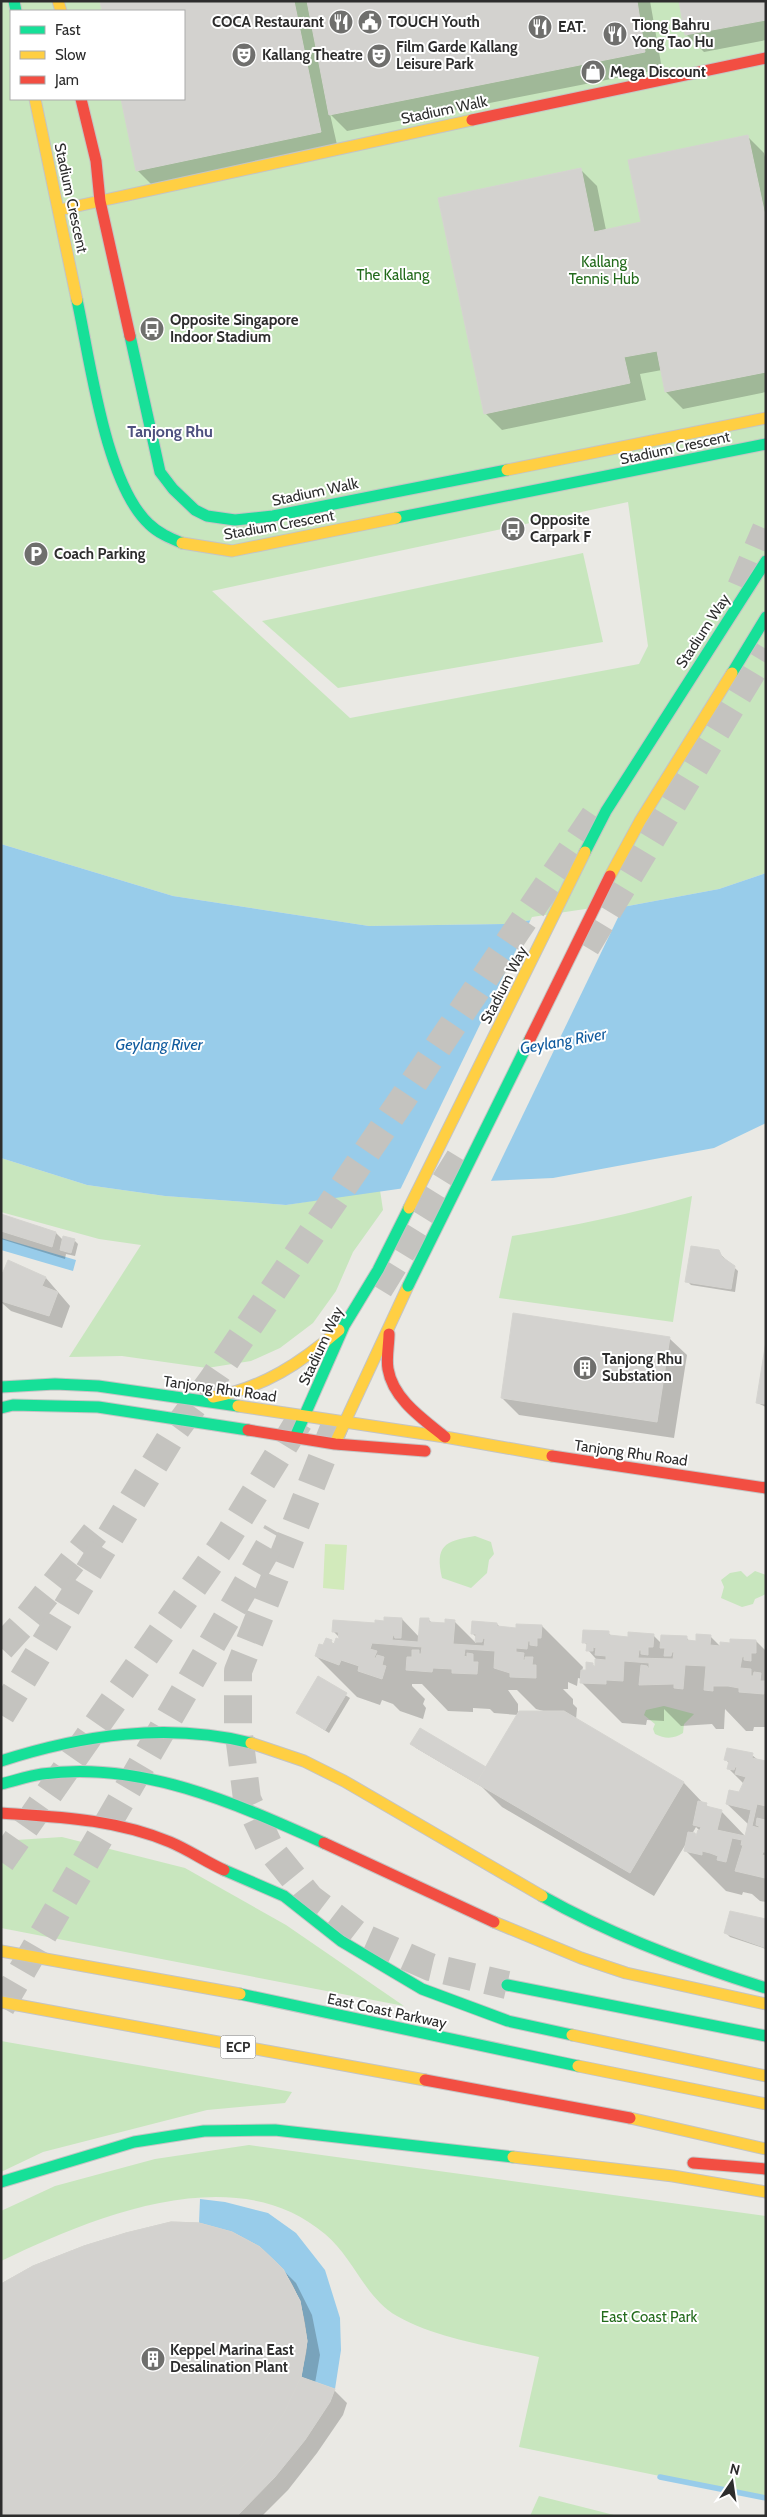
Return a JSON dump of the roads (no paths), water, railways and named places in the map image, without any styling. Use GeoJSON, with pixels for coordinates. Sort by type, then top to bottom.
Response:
{"type":"FeatureCollection","features":[{"type":"Feature","properties":{"kind":"main road","name":"Stadium Walk"},"geometry":{"type":"LineString","coordinates":[[59,210],[766,58]]}},
{"type":"Feature","properties":{"kind":"main road","name":"Stadium Crescent"},"geometry":{"type":"LineString","coordinates":[[35,100],[108,446],[122,486],[135,510],[155,531],[200,549],[232,551],[766,444]]}},
{"type":"Feature","properties":{"kind":"main road","name":"Stadium Walk"},"geometry":{"type":"LineString","coordinates":[[82,100],[96,161],[100,201],[160,472],[178,498],[198,514],[218,520],[242,520],[273,516],[470,475],[766,418]]}},
{"type":"Feature","properties":{"kind":"main road"},"geometry":{"type":"LineString","coordinates":[[740,450],[757,456]]}},
{"type":"Feature","properties":{"kind":"main road","name":"Stadium Way"},"geometry":{"type":"LineString","coordinates":[[295,1436],[344,1326],[378,1270],[606,811],[766,561]]}},
{"type":"Feature","properties":{"kind":"main road"},"geometry":{"type":"LineString","coordinates":[[335,1444],[342,1424],[408,1286],[610,876],[640,821],[766,618]]}},
{"type":"Feature","properties":{"kind":"main road"},"geometry":{"type":"LineString","coordinates":[[194,1400],[226,1396],[272,1381],[303,1362],[344,1326]]}},
{"type":"Feature","properties":{"kind":"main road"},"geometry":{"type":"LineString","coordinates":[[389,1326],[388,1370],[398,1391],[415,1411],[445,1437]]}},
{"type":"Feature","properties":{"kind":"main road","name":"Tanjong Rhu Road"},"geometry":{"type":"LineString","coordinates":[[1,1387],[55,1384],[98,1386],[304,1416],[342,1424],[445,1437],[766,1488]]}},
{"type":"Feature","properties":{"kind":"main road"},"geometry":{"type":"LineString","coordinates":[[1,1408],[13,1404],[98,1407],[295,1436],[335,1444],[435,1452]]}},
{"type":"Feature","properties":{"kind":"main road","name":"Tanjong Rhu Road"},"geometry":{"type":"LineString","coordinates":[[463,1451],[493,1446]]}},
{"type":"Feature","properties":{"kind":"main road"},"geometry":{"type":"LineString","coordinates":[[1,1761],[38,1748],[87,1738],[131,1733],[174,1732],[242,1740],[277,1751],[347,1782],[560,1906],[583,1917],[657,1951],[766,1988]]}},
{"type":"Feature","properties":{"kind":"main road"},"geometry":{"type":"LineString","coordinates":[[1,1784],[17,1778],[72,1772],[106,1773],[175,1785],[212,1796],[265,1818],[581,1958],[709,1993],[766,2004]]}},
{"type":"Feature","properties":{"kind":"main road"},"geometry":{"type":"LineString","coordinates":[[1,1813],[91,1819],[124,1827],[170,1842],[215,1866],[284,1896],[341,1941],[422,1989],[508,2021],[766,2076]]}},
{"type":"Feature","properties":{"kind":"main road","name":"East Coast Parkway"},"geometry":{"type":"LineString","coordinates":[[1,1951],[214,1988],[440,2038],[766,2104]]}},
{"type":"Feature","properties":{"kind":"main road"},"geometry":{"type":"LineString","coordinates":[[507,1985],[766,2036]]}},
{"type":"Feature","properties":{"kind":"main road","name":"ECP"},"geometry":{"type":"LineString","coordinates":[[1,2002],[634,2119],[766,2149]]}},
{"type":"Feature","properties":{"kind":"main road"},"geometry":{"type":"LineString","coordinates":[[275,2130],[309,2122]]}},
{"type":"Feature","properties":{"kind":"main road"},"geometry":{"type":"LineString","coordinates":[[1,2182],[134,2142],[204,2131],[275,2130],[673,2176],[766,2192]]}},
{"type":"Feature","properties":{"kind":"main road"},"geometry":{"type":"LineString","coordinates":[[677,2161],[766,2169]]}},
{"type":"Feature","properties":{"kind":"water","name":"Geylang River"},"geometry":{"type":"Polygon","coordinates":[[[1,844],[173,896],[369,926],[504,924],[628,906],[719,889],[766,873],[766,1123],[714,1148],[553,1178],[440,1183],[286,1205],[165,1196],[87,1185],[1,1158],[1,844]]]}},
{"type":"Feature","properties":{"kind":"water"},"geometry":{"type":"Polygon","coordinates":[[[1,1238],[76,1260],[73,1271],[1,1250],[1,1238]]]}},
{"type":"Feature","properties":{"kind":"water"},"geometry":{"type":"Polygon","coordinates":[[[200,2199],[225,2202],[268,2213],[296,2233],[325,2270],[340,2318],[341,2350],[335,2389],[301,2377],[307,2339],[297,2293],[287,2276],[275,2261],[260,2249],[222,2230],[199,2223],[200,2199]]]}},
{"type":"Feature","properties":{"kind":"waterway"},"geometry":{"type":"LineString","coordinates":[[660,2477],[766,2498]]}},
{"type":"Feature","properties":{"kind":"tunnel"},"geometry":{"type":"LineString","coordinates":[[741,587],[766,529]]}},
{"type":"Feature","properties":{"kind":"tunnel"},"geometry":{"type":"LineString","coordinates":[[586,947],[766,649]]}},
{"type":"Feature","properties":{"kind":"tunnel"},"geometry":{"type":"LineString","coordinates":[[1,1715],[174,1432],[213,1379],[595,815]]}},
{"type":"Feature","properties":{"kind":"tunnel"},"geometry":{"type":"LineString","coordinates":[[379,1289],[465,1149]]}},
{"type":"Feature","properties":{"kind":"tunnel"},"geometry":{"type":"LineString","coordinates":[[1,1862],[224,1543],[301,1418]]}},
{"type":"Feature","properties":{"kind":"tunnel"},"geometry":{"type":"LineString","coordinates":[[337,1420],[238,1671],[238,1727],[247,1799],[271,1850],[310,1898],[358,1935],[430,1967],[507,1985]]}},
{"type":"Feature","properties":{"kind":"tunnel"},"geometry":{"type":"LineString","coordinates":[[1,2007],[277,1532]]}},
{"type":"Feature","properties":{"kind":"tunnel"},"geometry":{"type":"LineString","coordinates":[[1,1648],[22,1625],[95,1533]]}},
{"type":"Feature","properties":{"kind":"place","name":"COCA Restaurant"},"geometry":{"type":"Point","coordinates":[341,22]}},
{"type":"Feature","properties":{"kind":"place","name":"TOUCH Youth"},"geometry":{"type":"Point","coordinates":[370,22]}},
{"type":"Feature","properties":{"kind":"place","name":"EAT."},"geometry":{"type":"Point","coordinates":[540,27]}},
{"type":"Feature","properties":{"kind":"place","name":"Tiong Bahru Yong Tao Hu"},"geometry":{"type":"Point","coordinates":[615,34]}},
{"type":"Feature","properties":{"kind":"place","name":"Kallang Theatre"},"geometry":{"type":"Point","coordinates":[244,55]}},
{"type":"Feature","properties":{"kind":"place","name":"Film Garde Kallang Leisure Park"},"geometry":{"type":"Point","coordinates":[379,56]}},
{"type":"Feature","properties":{"kind":"place","name":"Mega Discount"},"geometry":{"type":"Point","coordinates":[593,72]}},
{"type":"Feature","properties":{"kind":"place","name":"Opposite Singapore Indoor Stadium"},"geometry":{"type":"Point","coordinates":[152,329]}},
{"type":"Feature","properties":{"kind":"place","name":"Opposite Carpark F"},"geometry":{"type":"Point","coordinates":[513,529]}},
{"type":"Feature","properties":{"kind":"place","name":"Coach Parking"},"geometry":{"type":"Point","coordinates":[36,554]}},
{"type":"Feature","properties":{"kind":"place","name":"Tanjong Rhu Substation"},"geometry":{"type":"Point","coordinates":[585,1368]}},
{"type":"Feature","properties":{"kind":"place","name":"Keppel Marina East Desalination Plant"},"geometry":{"type":"Point","coordinates":[153,2359]}},
{"type":"Feature","properties":{"kind":"district","name":"Tanjong Rhu"},"geometry":{"type":"Point","coordinates":[170,431]}},
{"type":"Feature","properties":{"kind":"park label","name":"Kallang Tennis Hub"},"geometry":{"type":"Point","coordinates":[604,270]}},
{"type":"Feature","properties":{"kind":"park label","name":"The Kallang"},"geometry":{"type":"Point","coordinates":[393,275]}},
{"type":"Feature","properties":{"kind":"park label","name":"East Coast Park"},"geometry":{"type":"Point","coordinates":[649,2317]}}]}
